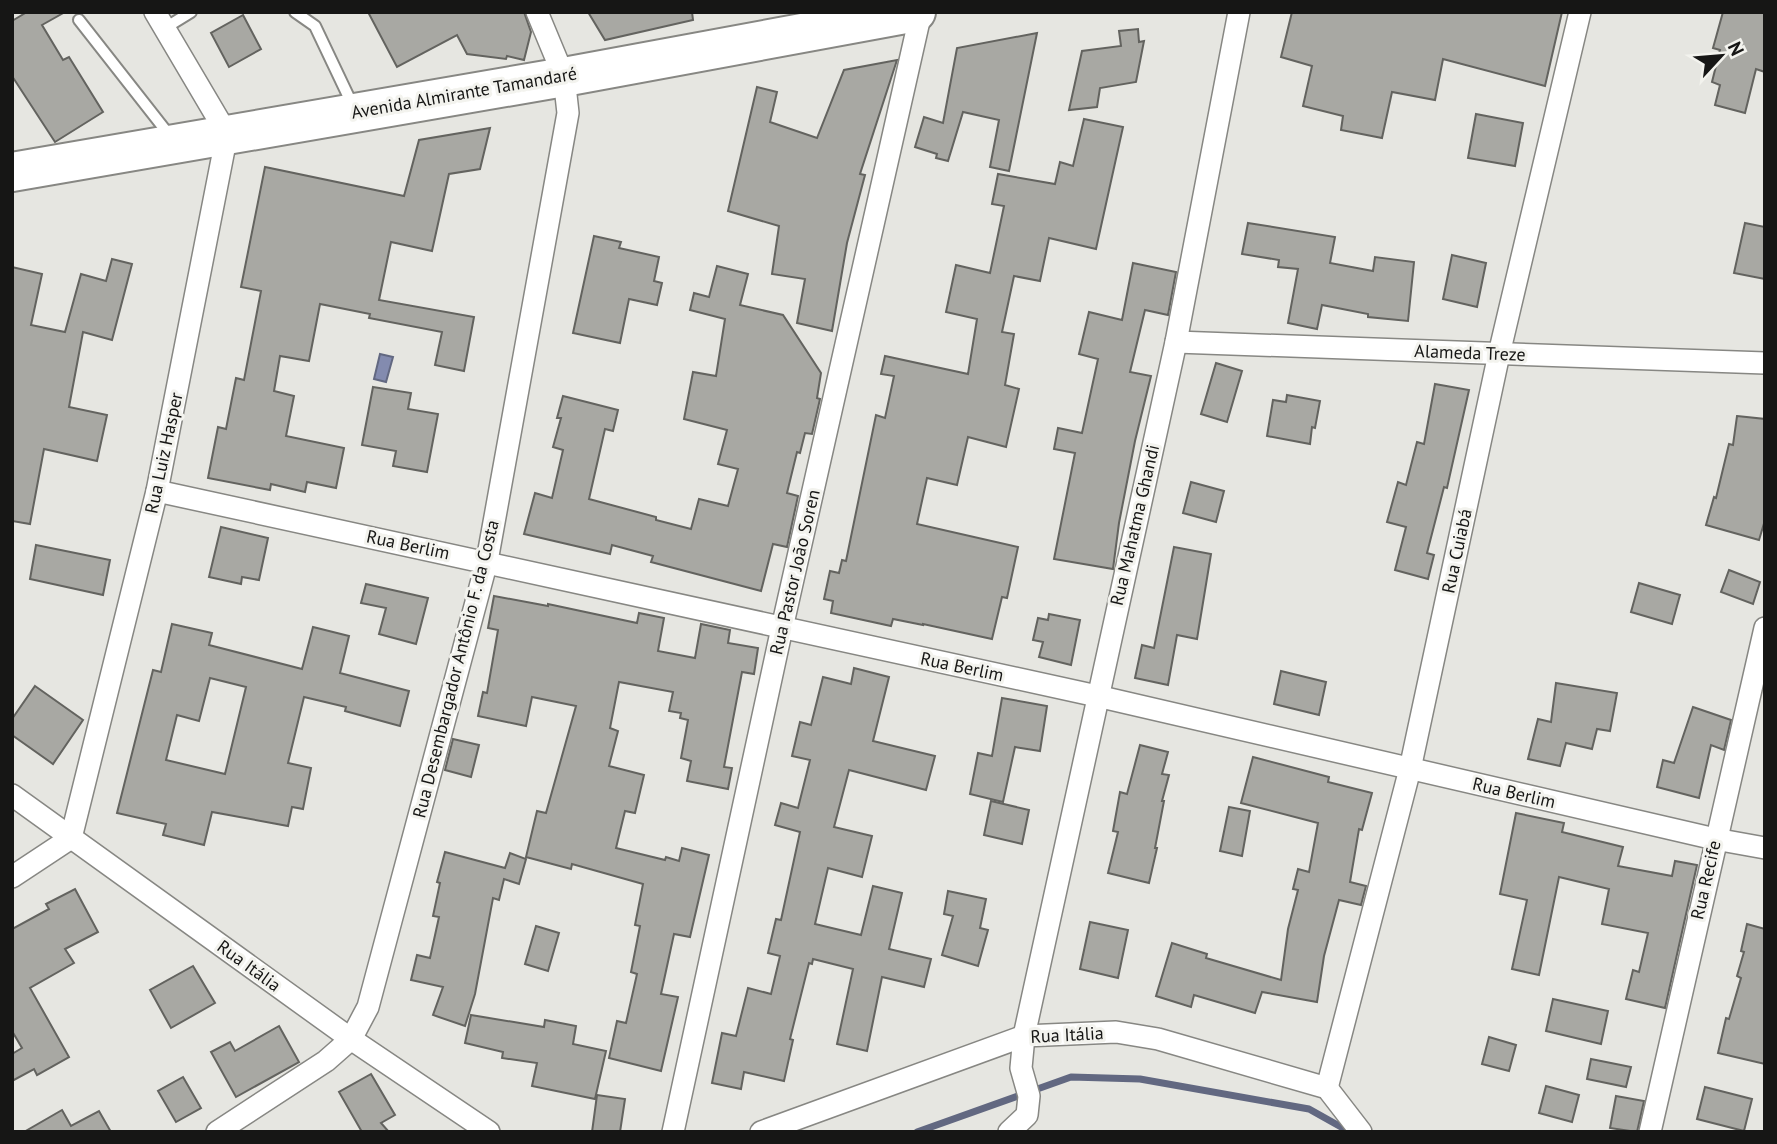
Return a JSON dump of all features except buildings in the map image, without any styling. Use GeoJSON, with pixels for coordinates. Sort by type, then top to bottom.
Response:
{"type":"FeatureCollection","features":[{"type":"Feature","properties":{"kind":"highway","name":"Avenida Almirante Tamandaré"},"geometry":{"type":"LineString","coordinates":[[12,172],[918,12]]}},
{"type":"Feature","properties":{"kind":"street","name":"Rua Desembargador Antônio F. da Costa"},"geometry":{"type":"LineString","coordinates":[[218,1132],[326,1062],[351,1040],[368,1007],[487,562],[568,113],[564,76],[537,12]]}},
{"type":"Feature","properties":{"kind":"street","name":"Rua Pastor João Soren"},"geometry":{"type":"LineString","coordinates":[[673,1132],[918,12]]}},
{"type":"Feature","properties":{"kind":"street","name":"Rua Mahatma Ghandi"},"geometry":{"type":"LineString","coordinates":[[1009,1132],[1027,1115],[1029,1096],[1021,1068],[1024,1036],[1176,342],[1239,12]]}},
{"type":"Feature","properties":{"kind":"street","name":"Rua Cuiabá"},"geometry":{"type":"LineString","coordinates":[[1327,1088],[1410,769],[1499,354],[1580,12]]}},
{"type":"Feature","properties":{"kind":"street"},"geometry":{"type":"LineString","coordinates":[[160,20],[227,134]]}},
{"type":"Feature","properties":{"kind":"street","name":"Rua Luiz Hasper"},"geometry":{"type":"LineString","coordinates":[[71,838],[157,491],[227,134]]}},
{"type":"Feature","properties":{"kind":"street","name":"Alameda Treze"},"geometry":{"type":"LineString","coordinates":[[1176,342],[1765,363]]}},
{"type":"Feature","properties":{"kind":"street","name":"Rua Berlim"},"geometry":{"type":"LineString","coordinates":[[157,491],[1097,696],[1715,839],[1765,848]]}},
{"type":"Feature","properties":{"kind":"street","name":"Rua Recife"},"geometry":{"type":"LineString","coordinates":[[1650,1132],[1765,628]]}},
{"type":"Feature","properties":{"kind":"street","name":"Rua Itália"},"geometry":{"type":"LineString","coordinates":[[12,795],[351,1040],[489,1132]]}},
{"type":"Feature","properties":{"kind":"street"},"geometry":{"type":"LineString","coordinates":[[12,877],[71,838]]}},
{"type":"Feature","properties":{"kind":"street","name":"Rua Itália"},"geometry":{"type":"LineString","coordinates":[[761,1132],[1024,1036],[1055,1037],[1116,1032],[1158,1039],[1327,1088]]}},
{"type":"Feature","properties":{"kind":"street"},"geometry":{"type":"LineString","coordinates":[[1327,1088],[1361,1132]]}},
{"type":"Feature","properties":{"kind":"lane"},"geometry":{"type":"LineString","coordinates":[[160,20],[191,12]]}},
{"type":"Feature","properties":{"kind":"lane"},"geometry":{"type":"LineString","coordinates":[[295,12],[315,26],[356,112]]}},
{"type":"Feature","properties":{"kind":"lane"},"geometry":{"type":"LineString","coordinates":[[79,20],[175,143]]}},
{"type":"Feature","properties":{"kind":"water"},"geometry":{"type":"Polygon","coordinates":[[[380,354],[393,357],[386,382],[374,379],[380,354]]]}},
{"type":"Feature","properties":{"kind":"waterway"},"geometry":{"type":"LineString","coordinates":[[917,1132],[1071,1077],[1140,1079],[1309,1109],[1350,1132]]}}]}
